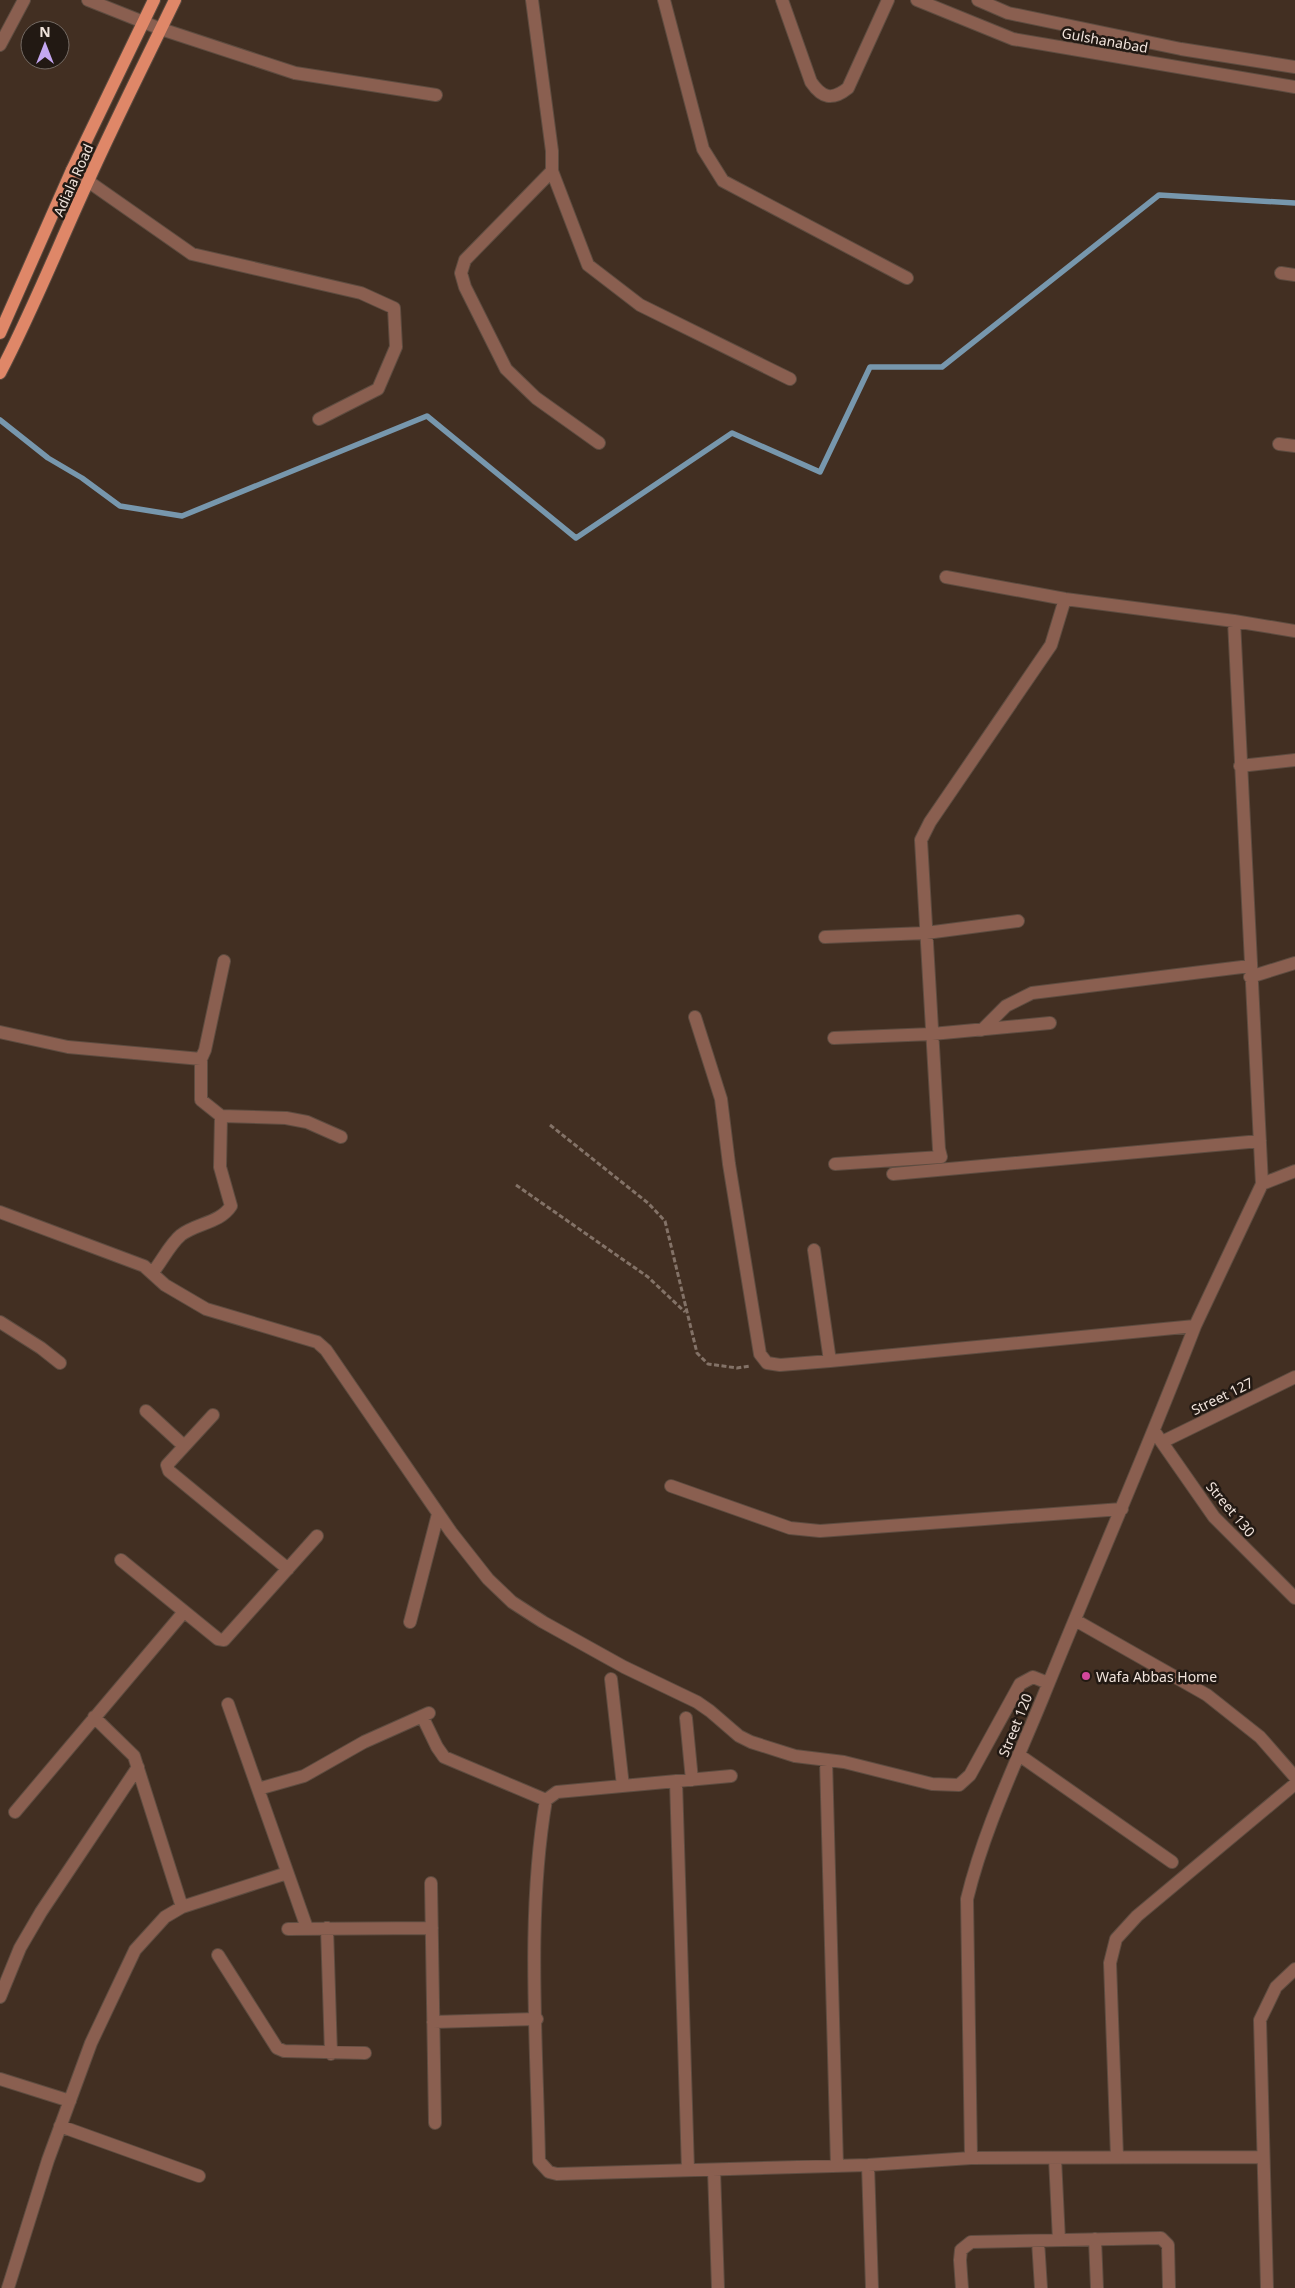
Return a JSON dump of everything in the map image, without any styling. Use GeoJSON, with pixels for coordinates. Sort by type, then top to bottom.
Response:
{"type":"FeatureCollection","features":[{"type":"Feature","properties":{"kind":"main road","name":"Adiala Road"},"geometry":{"type":"LineString","coordinates":[[0,333],[72,170],[154,0]]}},
{"type":"Feature","properties":{"kind":"main road","name":"Adiala Road"},"geometry":{"type":"LineString","coordinates":[[0,373],[28,321],[88,181],[174,0]]}},
{"type":"Feature","properties":{"kind":"street"},"geometry":{"type":"LineString","coordinates":[[0,45],[24,0]]}},
{"type":"Feature","properties":{"kind":"street"},"geometry":{"type":"LineString","coordinates":[[88,0],[143,23],[295,73],[436,96]]}},
{"type":"Feature","properties":{"kind":"street"},"geometry":{"type":"LineString","coordinates":[[532,0],[552,151],[552,171],[588,265],[640,305],[790,379]]}},
{"type":"Feature","properties":{"kind":"street"},"geometry":{"type":"LineString","coordinates":[[664,0],[703,149],[723,181],[906,278]]}},
{"type":"Feature","properties":{"kind":"street"},"geometry":{"type":"LineString","coordinates":[[782,0],[811,82],[818,92],[828,96],[839,96],[848,88],[888,0]]}},
{"type":"Feature","properties":{"kind":"street","name":"Gulshanabad"},"geometry":{"type":"LineString","coordinates":[[917,0],[1013,39],[1295,87]]}},
{"type":"Feature","properties":{"kind":"street","name":"Gulshanabad"},"geometry":{"type":"LineString","coordinates":[[978,0],[1008,13],[1181,49],[1295,67]]}},
{"type":"Feature","properties":{"kind":"street"},"geometry":{"type":"LineString","coordinates":[[72,170],[192,254],[361,293],[394,308],[396,347],[378,389],[319,419]]}},
{"type":"Feature","properties":{"kind":"street"},"geometry":{"type":"LineString","coordinates":[[552,171],[465,260],[461,273],[464,286],[506,369],[536,398],[600,443]]}},
{"type":"Feature","properties":{"kind":"street"},"geometry":{"type":"LineString","coordinates":[[1281,273],[1295,275]]}},
{"type":"Feature","properties":{"kind":"street"},"geometry":{"type":"LineString","coordinates":[[1278,444],[1295,446]]}},
{"type":"Feature","properties":{"kind":"street"},"geometry":{"type":"LineString","coordinates":[[946,577],[1065,599],[1295,631]]}},
{"type":"Feature","properties":{"kind":"street"},"geometry":{"type":"LineString","coordinates":[[941,1157],[921,840],[935,814],[1050,645],[1065,599]]}},
{"type":"Feature","properties":{"kind":"street"},"geometry":{"type":"LineString","coordinates":[[1234,621],[1262,1184],[1295,1171]]}},
{"type":"Feature","properties":{"kind":"street"},"geometry":{"type":"LineString","coordinates":[[1240,766],[1295,760]]}},
{"type":"Feature","properties":{"kind":"street"},"geometry":{"type":"LineString","coordinates":[[825,937],[926,933],[1018,921]]}},
{"type":"Feature","properties":{"kind":"street"},"geometry":{"type":"LineString","coordinates":[[224,961],[205,1050],[201,1059],[201,1100],[221,1116],[286,1118],[307,1122],[342,1137]]}},
{"type":"Feature","properties":{"kind":"street"},"geometry":{"type":"LineString","coordinates":[[982,1030],[1006,1006],[1032,993],[1250,971],[1295,963]]}},
{"type":"Feature","properties":{"kind":"street"},"geometry":{"type":"LineString","coordinates":[[695,1017],[721,1099],[729,1164],[760,1354],[767,1362],[780,1365],[830,1361],[1195,1326]]}},
{"type":"Feature","properties":{"kind":"street"},"geometry":{"type":"LineString","coordinates":[[834,1038],[932,1034],[1050,1023]]}},
{"type":"Feature","properties":{"kind":"street"},"geometry":{"type":"LineString","coordinates":[[0,1032],[68,1047],[120,1054],[201,1059]]}},
{"type":"Feature","properties":{"kind":"street"},"geometry":{"type":"LineString","coordinates":[[153,1272],[181,1235],[203,1223],[225,1215],[230,1206],[220,1166],[221,1116]]}},
{"type":"Feature","properties":{"kind":"street"},"geometry":{"type":"LineString","coordinates":[[893,1174],[1260,1141]]}},
{"type":"Feature","properties":{"kind":"street"},"geometry":{"type":"LineString","coordinates":[[836,1164],[941,1157],[965,1169]]}},
{"type":"Feature","properties":{"kind":"street","name":"Street 120"},"geometry":{"type":"LineString","coordinates":[[971,2158],[967,1899],[976,1864],[1048,1683],[1122,1508],[1158,1436],[1195,1326],[1262,1184]]}},
{"type":"Feature","properties":{"kind":"street"},"geometry":{"type":"LineString","coordinates":[[0,1212],[29,1225],[79,1240],[144,1266],[153,1272],[165,1285],[206,1308],[317,1342],[326,1350],[438,1514],[488,1579],[512,1602],[543,1622],[624,1667],[697,1702],[739,1736],[795,1756],[878,1770],[932,1784],[959,1785],[970,1775],[1020,1684],[1033,1677],[1048,1683]]}},
{"type":"Feature","properties":{"kind":"street"},"geometry":{"type":"LineString","coordinates":[[814,1250],[830,1361]]}},
{"type":"Feature","properties":{"kind":"street"},"geometry":{"type":"LineString","coordinates":[[0,1322],[41,1348],[60,1363]]}},
{"type":"Feature","properties":{"kind":"street","name":"Street 127"},"geometry":{"type":"LineString","coordinates":[[1158,1436],[1295,1377]]}},
{"type":"Feature","properties":{"kind":"street"},"geometry":{"type":"LineString","coordinates":[[146,1411],[184,1446]]}},
{"type":"Feature","properties":{"kind":"street"},"geometry":{"type":"LineString","coordinates":[[213,1415],[167,1465],[169,1471],[288,1569]]}},
{"type":"Feature","properties":{"kind":"street","name":"Street 130"},"geometry":{"type":"LineString","coordinates":[[1158,1436],[1214,1517],[1295,1598]]}},
{"type":"Feature","properties":{"kind":"street"},"geometry":{"type":"LineString","coordinates":[[670,1486],[790,1528],[820,1531],[1122,1508]]}},
{"type":"Feature","properties":{"kind":"street"},"geometry":{"type":"LineString","coordinates":[[410,1622],[438,1514]]}},
{"type":"Feature","properties":{"kind":"street"},"geometry":{"type":"LineString","coordinates":[[121,1560],[183,1613],[218,1639],[224,1640],[317,1536]]}},
{"type":"Feature","properties":{"kind":"street"},"geometry":{"type":"LineString","coordinates":[[15,1812],[183,1613]]}},
{"type":"Feature","properties":{"kind":"street"},"geometry":{"type":"LineString","coordinates":[[1075,1620],[1208,1695],[1260,1737],[1295,1777]]}},
{"type":"Feature","properties":{"kind":"street"},"geometry":{"type":"LineString","coordinates":[[611,1679],[623,1786]]}},
{"type":"Feature","properties":{"kind":"street"},"geometry":{"type":"LineString","coordinates":[[228,1704],[306,1928]]}},
{"type":"Feature","properties":{"kind":"street"},"geometry":{"type":"LineString","coordinates":[[258,1788],[304,1776],[364,1742],[426,1714],[437,1747],[444,1757],[546,1800]]}},
{"type":"Feature","properties":{"kind":"street"},"geometry":{"type":"LineString","coordinates":[[94,1717],[134,1756],[182,1907]]}},
{"type":"Feature","properties":{"kind":"street"},"geometry":{"type":"LineString","coordinates":[[686,1718],[692,1780]]}},
{"type":"Feature","properties":{"kind":"street"},"geometry":{"type":"LineString","coordinates":[[1019,1755],[1172,1862]]}},
{"type":"Feature","properties":{"kind":"street"},"geometry":{"type":"LineString","coordinates":[[826,1760],[837,2166]]}},
{"type":"Feature","properties":{"kind":"street"},"geometry":{"type":"LineString","coordinates":[[0,1997],[20,1948],[40,1912],[138,1767]]}},
{"type":"Feature","properties":{"kind":"street"},"geometry":{"type":"LineString","coordinates":[[731,1776],[557,1792],[546,1800],[540,1836],[535,1921],[539,2161],[548,2172],[557,2174],[868,2165],[971,2158],[1262,2157]]}},
{"type":"Feature","properties":{"kind":"street"},"geometry":{"type":"LineString","coordinates":[[676,1781],[688,2170]]}},
{"type":"Feature","properties":{"kind":"street"},"geometry":{"type":"LineString","coordinates":[[1118,2157],[1110,1963],[1116,1940],[1137,1916],[1295,1784]]}},
{"type":"Feature","properties":{"kind":"street"},"geometry":{"type":"LineString","coordinates":[[8,2288],[48,2160],[91,2042],[135,1950],[165,1917],[182,1907],[287,1873]]}},
{"type":"Feature","properties":{"kind":"street"},"geometry":{"type":"LineString","coordinates":[[431,1883],[435,2123]]}},
{"type":"Feature","properties":{"kind":"street"},"geometry":{"type":"LineString","coordinates":[[327,1928],[331,2054]]}},
{"type":"Feature","properties":{"kind":"street"},"geometry":{"type":"LineString","coordinates":[[288,1929],[432,1928]]}},
{"type":"Feature","properties":{"kind":"street"},"geometry":{"type":"LineString","coordinates":[[218,1956],[277,2048],[284,2052],[365,2053]]}},
{"type":"Feature","properties":{"kind":"street"},"geometry":{"type":"LineString","coordinates":[[1267,2288],[1262,2157],[1260,2020],[1276,1987],[1295,1969]]}},
{"type":"Feature","properties":{"kind":"street"},"geometry":{"type":"LineString","coordinates":[[433,2022],[537,2019]]}},
{"type":"Feature","properties":{"kind":"street"},"geometry":{"type":"LineString","coordinates":[[0,2079],[70,2101]]}},
{"type":"Feature","properties":{"kind":"street"},"geometry":{"type":"LineString","coordinates":[[60,2126],[199,2176]]}},
{"type":"Feature","properties":{"kind":"street"},"geometry":{"type":"LineString","coordinates":[[1056,2158],[1059,2240]]}},
{"type":"Feature","properties":{"kind":"street"},"geometry":{"type":"LineString","coordinates":[[868,2165],[872,2288]]}},
{"type":"Feature","properties":{"kind":"street"},"geometry":{"type":"LineString","coordinates":[[714,2170],[718,2288]]}},
{"type":"Feature","properties":{"kind":"street"},"geometry":{"type":"LineString","coordinates":[[962,2288],[961,2250],[972,2242],[1161,2238],[1168,2245],[1169,2288]]}},
{"type":"Feature","properties":{"kind":"street"},"geometry":{"type":"LineString","coordinates":[[1095,2240],[1097,2288]]}},
{"type":"Feature","properties":{"kind":"street"},"geometry":{"type":"LineString","coordinates":[[1038,2241],[1040,2288]]}},
{"type":"Feature","properties":{"kind":"path"},"geometry":{"type":"LineString","coordinates":[[550,1125],[648,1203],[665,1221],[697,1353],[708,1364],[737,1368],[767,1362]]}},
{"type":"Feature","properties":{"kind":"path"},"geometry":{"type":"LineString","coordinates":[[516,1185],[648,1277],[686,1312]]}},
{"type":"Feature","properties":{"kind":"waterway"},"geometry":{"type":"LineString","coordinates":[[0,420],[48,458],[82,478],[120,506],[182,516],[427,416],[576,538],[732,433],[820,472],[870,367],[942,367],[1159,195],[1295,203]]}},
{"type":"Feature","properties":{"kind":"place","name":"Wafa Abbas Home"},"geometry":{"type":"Point","coordinates":[1086,1676]}}]}
